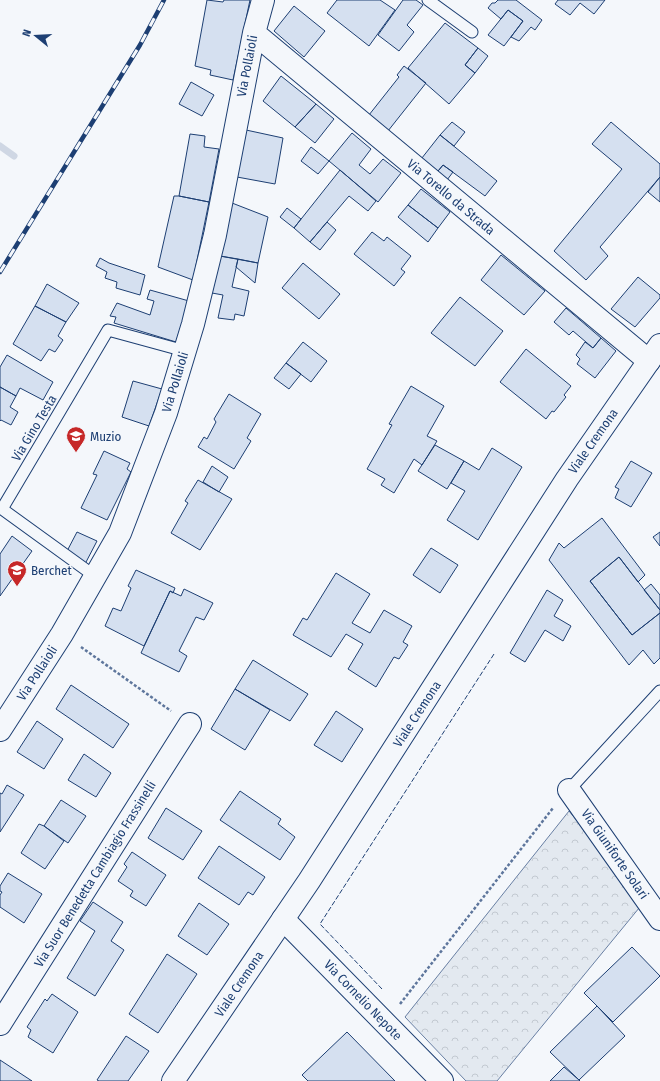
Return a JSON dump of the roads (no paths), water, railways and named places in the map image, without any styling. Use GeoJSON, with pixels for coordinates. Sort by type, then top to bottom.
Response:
{"type":"FeatureCollection","features":[{"type":"Feature","properties":{"kind":"street","name":"Via Pollaioli"},"geometry":{"type":"LineString","coordinates":[[0,730],[62,634],[120,533],[166,413],[193,324],[215,235],[254,33],[263,0]]}},
{"type":"Feature","properties":{"kind":"street","name":"Via Torello da Strada"},"geometry":{"type":"LineString","coordinates":[[254,33],[654,353]]}},
{"type":"Feature","properties":{"kind":"street","name":"Viale Cremona"},"geometry":{"type":"LineString","coordinates":[[173,1081],[283,919],[567,479],[654,353]]}},
{"type":"Feature","properties":{"kind":"street","name":"Via Suor Benedetta Cambiagio Frassinelli"},"geometry":{"type":"LineString","coordinates":[[0,1024],[190,724]]}},
{"type":"Feature","properties":{"kind":"street","name":"Via Giuniforte Solari"},"geometry":{"type":"LineString","coordinates":[[569,790],[660,919]]}},
{"type":"Feature","properties":{"kind":"street","name":"Via Cornelio Nepote"},"geometry":{"type":"LineString","coordinates":[[283,919],[442,1081]]}},
{"type":"Feature","properties":{"kind":"lane"},"geometry":{"type":"LineString","coordinates":[[428,0],[472,32]]}},
{"type":"Feature","properties":{"kind":"lane","name":"Via Gino Testa"},"geometry":{"type":"LineString","coordinates":[[96,577],[2,509],[108,330],[185,351]]}},
{"type":"Feature","properties":{"kind":"lane"},"geometry":{"type":"LineString","coordinates":[[569,790],[660,691]]}},
{"type":"Feature","properties":{"kind":"waterway"},"geometry":{"type":"LineString","coordinates":[[0,146],[14,156]]}},
{"type":"Feature","properties":{"kind":"railway"},"geometry":{"type":"LineString","coordinates":[[0,272],[140,45],[164,0]]}},
{"type":"Feature","properties":{"kind":"place","name":"Muzio"},"geometry":{"type":"Point","coordinates":[76,453]}},
{"type":"Feature","properties":{"kind":"place","name":"Berchet"},"geometry":{"type":"Point","coordinates":[17,587]}}]}
